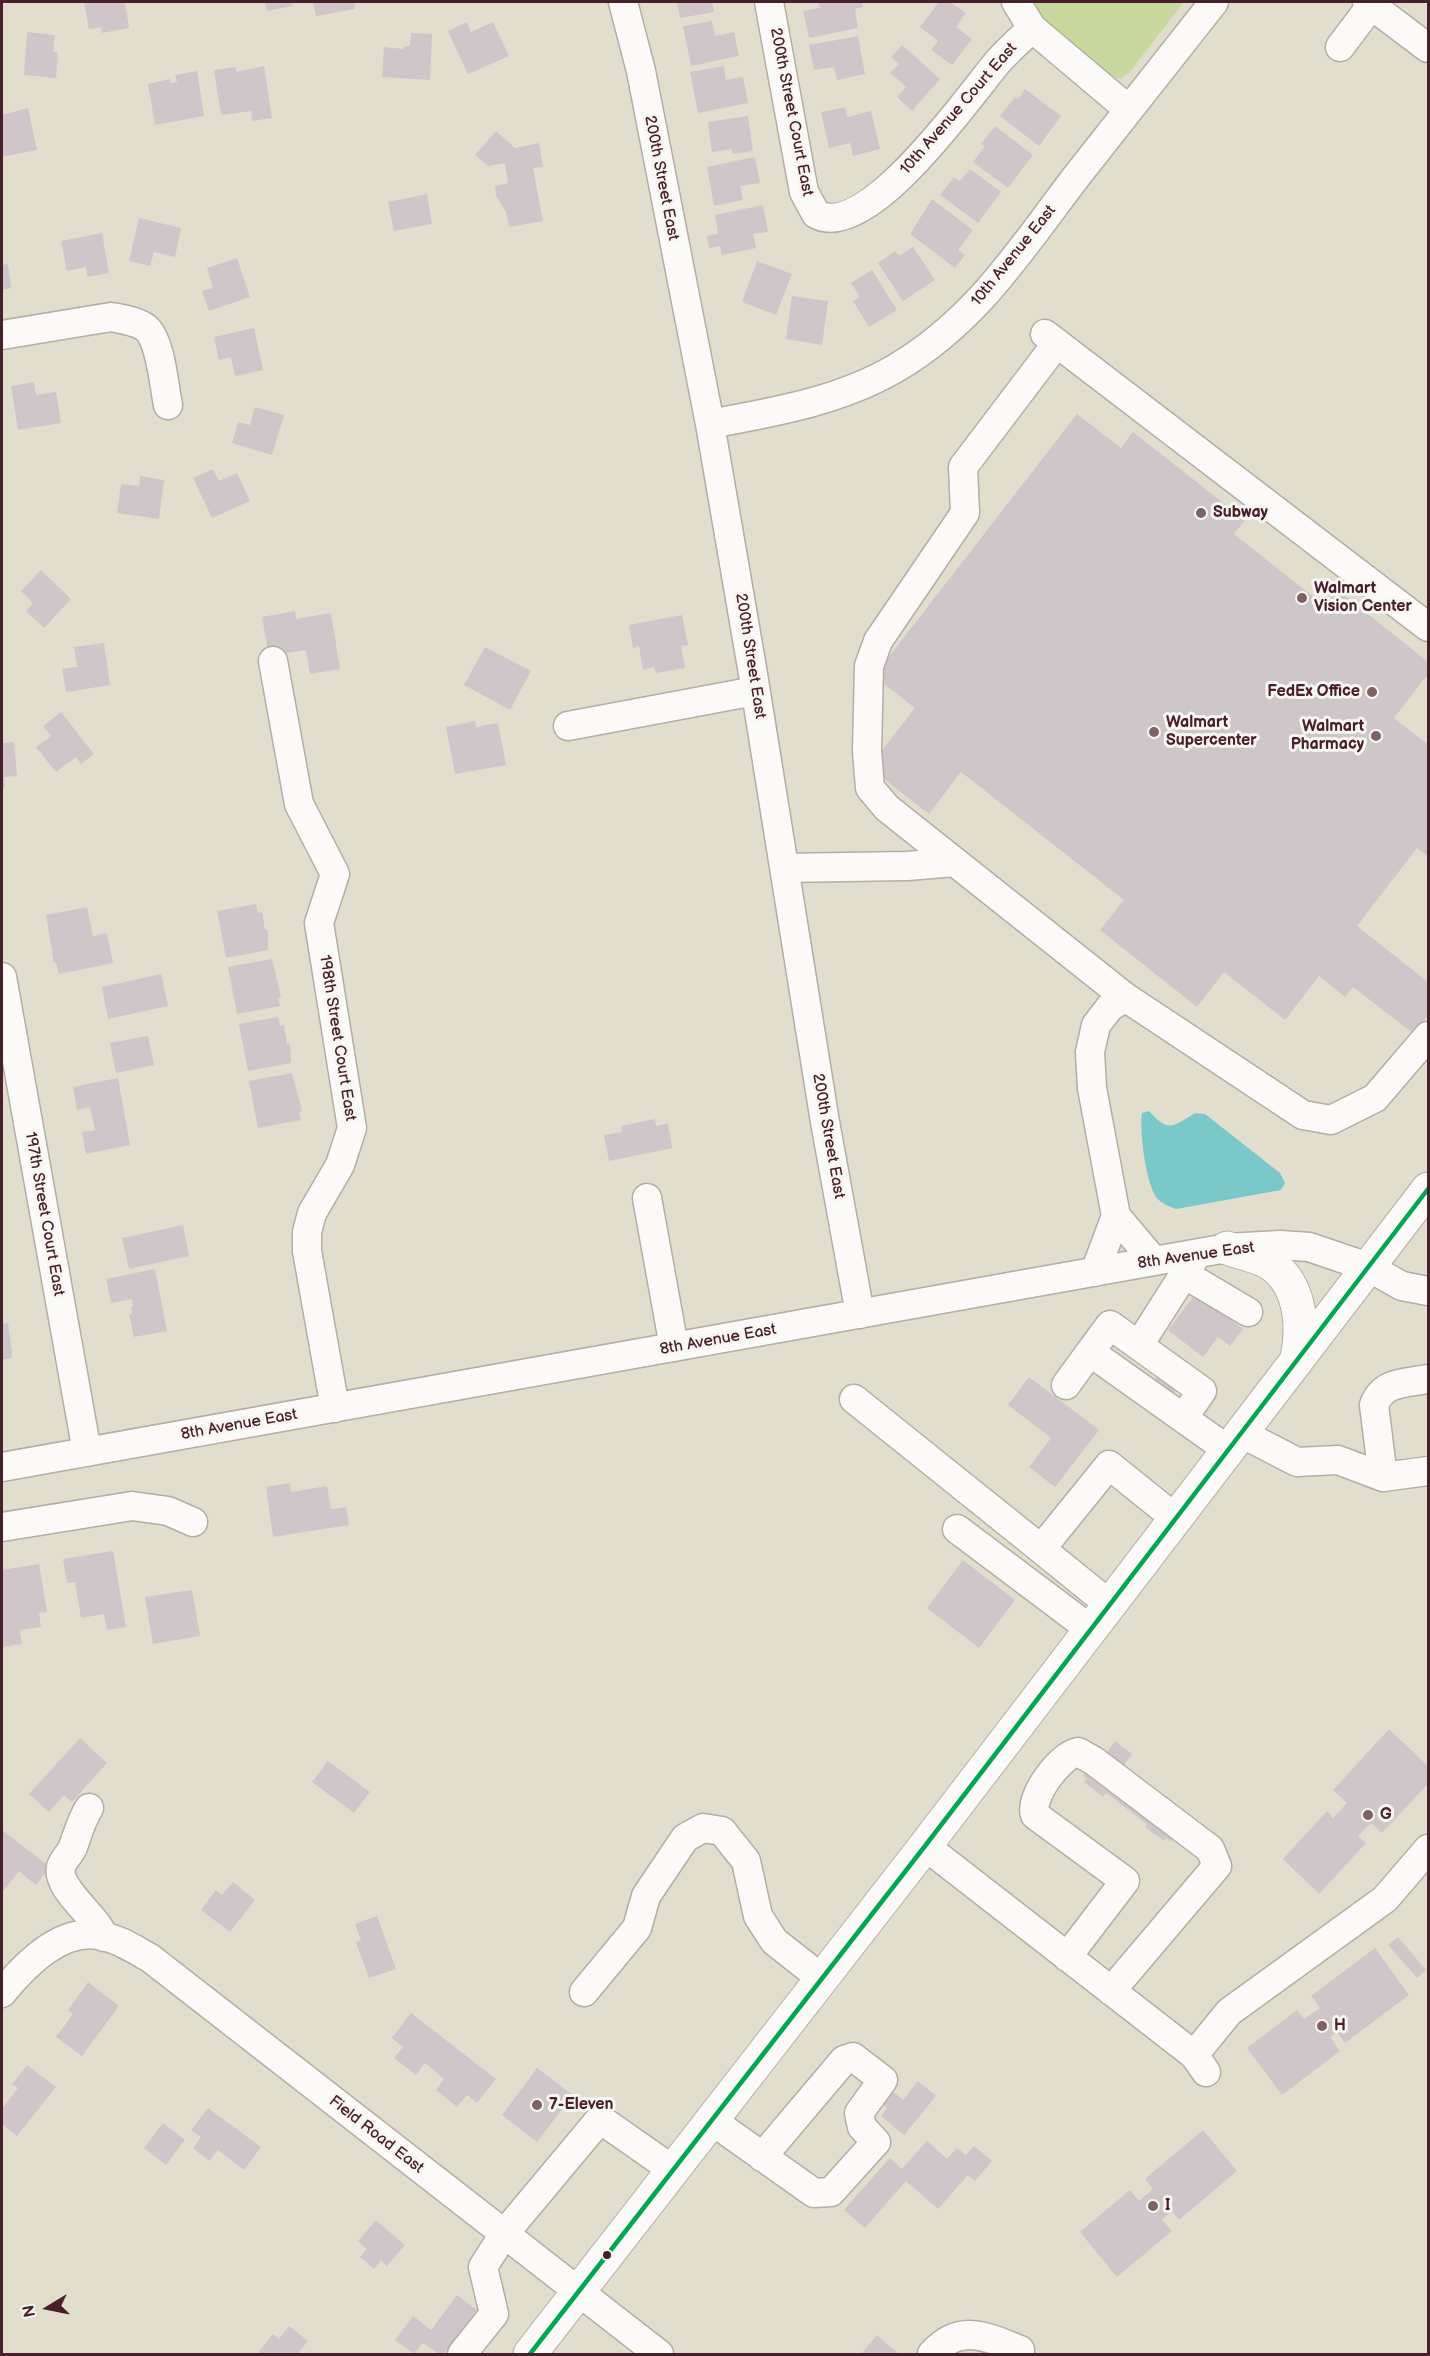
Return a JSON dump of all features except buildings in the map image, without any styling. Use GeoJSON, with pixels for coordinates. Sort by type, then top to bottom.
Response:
{"type":"FeatureCollection","features":[{"type":"Feature","properties":{"kind":"main road"},"geometry":{"type":"LineString","coordinates":[[530,2355],[925,1846],[1428,1190]]}},
{"type":"Feature","properties":{"kind":"main road"},"geometry":{"type":"LineString","coordinates":[[1203,1259],[1271,1264],[1291,1288],[1300,1318],[1296,1362]]}},
{"type":"Feature","properties":{"kind":"street","name":"200th Street East"},"geometry":{"type":"LineString","coordinates":[[623,2],[641,71],[710,424],[825,1122],[860,1314]]}},
{"type":"Feature","properties":{"kind":"street","name":"200th Street Court East"},"geometry":{"type":"LineString","coordinates":[[769,2],[804,192],[816,214],[822,218]]}},
{"type":"Feature","properties":{"kind":"street"},"geometry":{"type":"LineString","coordinates":[[1016,2],[1032,28],[1128,109]]}},
{"type":"Feature","properties":{"kind":"street","name":"10th Avenue East"},"geometry":{"type":"LineString","coordinates":[[710,424],[764,415],[847,391],[896,368],[963,318],[994,287],[1128,109],[1214,2]]}},
{"type":"Feature","properties":{"kind":"street"},"geometry":{"type":"LineString","coordinates":[[1340,47],[1371,3],[1428,48]]}},
{"type":"Feature","properties":{"kind":"street","name":"10th Avenue Court East"},"geometry":{"type":"LineString","coordinates":[[822,218],[842,216],[856,210],[909,170],[958,114],[998,62],[1032,28]]}},
{"type":"Feature","properties":{"kind":"street"},"geometry":{"type":"LineString","coordinates":[[2,335],[111,317],[128,320],[147,329],[154,341],[168,405]]}},
{"type":"Feature","properties":{"kind":"street"},"geometry":{"type":"LineString","coordinates":[[1428,627],[1051,339],[963,468],[965,513],[878,641],[869,666],[867,751],[870,788],[887,808],[1125,997],[1303,1116],[1331,1120],[1375,1098],[1428,1036]]}},
{"type":"Feature","properties":{"kind":"street","name":"198th Street Court East"},"geometry":{"type":"LineString","coordinates":[[273,661],[299,804],[335,874],[319,923],[352,1128],[340,1165],[312,1213],[307,1232],[307,1251],[335,1408]]}},
{"type":"Feature","properties":{"kind":"street"},"geometry":{"type":"LineString","coordinates":[[568,726],[755,691]]}},
{"type":"Feature","properties":{"kind":"street"},"geometry":{"type":"LineString","coordinates":[[784,867],[907,866],[955,862]]}},
{"type":"Feature","properties":{"kind":"street","name":"197th Street Court East"},"geometry":{"type":"LineString","coordinates":[[2,977],[87,1452]]}},
{"type":"Feature","properties":{"kind":"street"},"geometry":{"type":"LineString","coordinates":[[1125,997],[1110,1007],[1096,1025],[1090,1052],[1092,1088],[1116,1216],[1154,1261]]}},
{"type":"Feature","properties":{"kind":"street"},"geometry":{"type":"LineString","coordinates":[[647,1198],[674,1347]]}},
{"type":"Feature","properties":{"kind":"street"},"geometry":{"type":"LineString","coordinates":[[1095,1272],[1116,1216]]}},
{"type":"Feature","properties":{"kind":"street","name":"8th Avenue East"},"geometry":{"type":"LineString","coordinates":[[2,1467],[1154,1261],[1203,1259],[1280,1245],[1309,1247],[1368,1267],[1402,1286],[1428,1291]]}},
{"type":"Feature","properties":{"kind":"street"},"geometry":{"type":"LineString","coordinates":[[1139,1345],[1203,1259],[1248,1312]]}},
{"type":"Feature","properties":{"kind":"street"},"geometry":{"type":"LineString","coordinates":[[1066,1385],[1110,1324],[1202,1391],[1183,1418]]}},
{"type":"Feature","properties":{"kind":"street"},"geometry":{"type":"LineString","coordinates":[[1090,1352],[1183,1418],[1234,1441],[1297,1462],[1338,1460],[1383,1477],[1428,1471]]}},
{"type":"Feature","properties":{"kind":"street"},"geometry":{"type":"LineString","coordinates":[[1383,1477],[1374,1405],[1377,1395],[1386,1387],[1428,1379]]}},
{"type":"Feature","properties":{"kind":"street"},"geometry":{"type":"LineString","coordinates":[[854,1399],[1041,1549],[1100,1616]]}},
{"type":"Feature","properties":{"kind":"street"},"geometry":{"type":"LineString","coordinates":[[1041,1549],[1109,1465],[1175,1518]]}},
{"type":"Feature","properties":{"kind":"street"},"geometry":{"type":"LineString","coordinates":[[2,1527],[132,1506],[168,1511],[193,1522]]}},
{"type":"Feature","properties":{"kind":"street"},"geometry":{"type":"LineString","coordinates":[[957,1529],[1100,1616]]}},
{"type":"Feature","properties":{"kind":"street"},"geometry":{"type":"LineString","coordinates":[[1067,1956],[1125,1881],[1039,1820],[1033,1809],[1035,1796],[1063,1759],[1073,1753],[1083,1752],[1210,1849],[1217,1866],[1111,1991]]}},
{"type":"Feature","properties":{"kind":"street"},"geometry":{"type":"LineString","coordinates":[[2,1993],[34,1958],[68,1939],[94,1936],[99,1925],[67,1889],[61,1877],[61,1865],[72,1849],[80,1823],[89,1808]]}},
{"type":"Feature","properties":{"kind":"street"},"geometry":{"type":"LineString","coordinates":[[584,1992],[638,1929],[646,1896],[685,1838],[703,1828],[722,1832],[746,1861],[758,1916],[774,1941],[821,1978]]}},
{"type":"Feature","properties":{"kind":"street"},"geometry":{"type":"LineString","coordinates":[[925,1846],[1200,2063],[1229,2012],[1385,1899],[1428,1849]]}},
{"type":"Feature","properties":{"kind":"street","name":"Field Road East"},"geometry":{"type":"LineString","coordinates":[[94,1936],[126,1945],[150,1958],[659,2355]]}},
{"type":"Feature","properties":{"kind":"street"},"geometry":{"type":"LineString","coordinates":[[711,2120],[762,2157],[814,2193],[831,2192],[876,2142],[862,2127],[859,2113],[882,2080],[854,2057],[844,2060],[762,2157]]}},
{"type":"Feature","properties":{"kind":"street"},"geometry":{"type":"LineString","coordinates":[[462,2355],[494,2314],[483,2267],[504,2234],[600,2119],[673,2170]]}},
{"type":"Feature","properties":{"kind":"street"},"geometry":{"type":"LineString","coordinates":[[932,2355],[941,2343],[976,2333],[1020,2350]]}},
{"type":"Feature","properties":{"kind":"green space"},"geometry":{"type":"Polygon","coordinates":[[[1033,2],[1184,2],[1129,73],[1121,79],[1110,77],[1044,24],[1033,2]]]}},
{"type":"Feature","properties":{"kind":"water"},"geometry":{"type":"Polygon","coordinates":[[[1149,1111],[1161,1123],[1171,1126],[1195,1113],[1205,1114],[1280,1173],[1285,1183],[1281,1190],[1176,1209],[1165,1204],[1156,1197],[1152,1190],[1144,1156],[1141,1121],[1142,1113],[1149,1111]]]}},
{"type":"Feature","properties":{"kind":"transit line"},"geometry":{"type":"LineString","coordinates":[[530,2354],[925,1846],[1428,1189]]}},
{"type":"Feature","properties":{"kind":"place","name":"Subway"},"geometry":{"type":"Point","coordinates":[1201,513]}},
{"type":"Feature","properties":{"kind":"place","name":"Walmart Vision Center"},"geometry":{"type":"Point","coordinates":[1302,598]}},
{"type":"Feature","properties":{"kind":"place","name":"FedEx Office"},"geometry":{"type":"Point","coordinates":[1372,692]}},
{"type":"Feature","properties":{"kind":"place","name":"Walmart Supercenter"},"geometry":{"type":"Point","coordinates":[1154,732]}},
{"type":"Feature","properties":{"kind":"place","name":"Walmart Pharmacy"},"geometry":{"type":"Point","coordinates":[1376,736]}},
{"type":"Feature","properties":{"kind":"place","name":"G"},"geometry":{"type":"Point","coordinates":[1368,1815]}},
{"type":"Feature","properties":{"kind":"place","name":"H"},"geometry":{"type":"Point","coordinates":[1322,2026]}},
{"type":"Feature","properties":{"kind":"place","name":"7-Eleven"},"geometry":{"type":"Point","coordinates":[537,2105]}},
{"type":"Feature","properties":{"kind":"place","name":"I"},"geometry":{"type":"Point","coordinates":[1153,2206]}}]}
